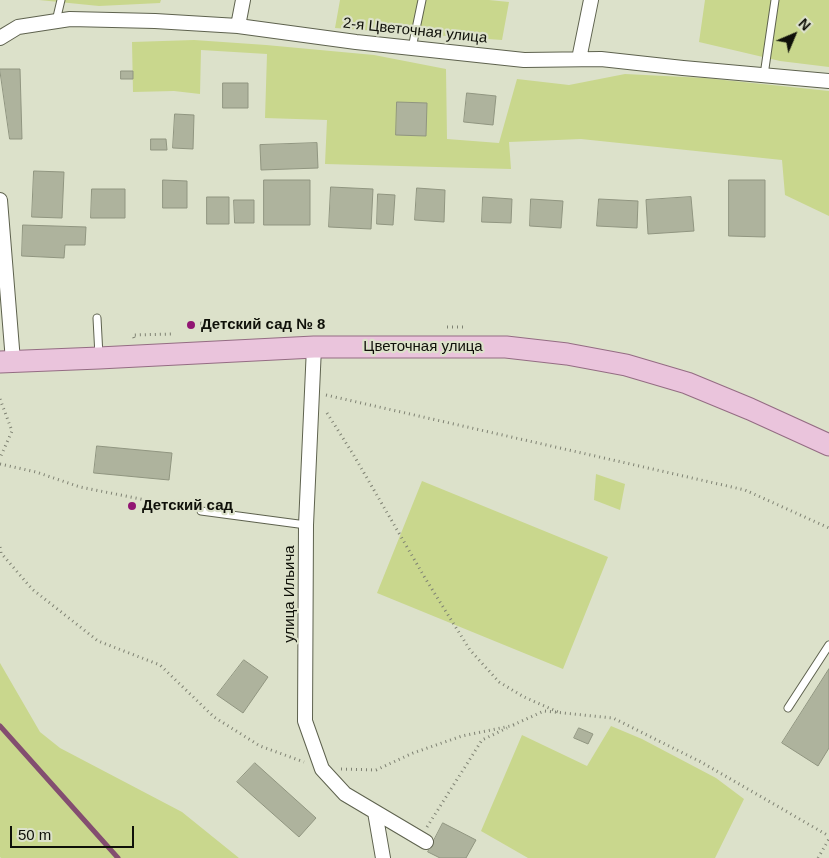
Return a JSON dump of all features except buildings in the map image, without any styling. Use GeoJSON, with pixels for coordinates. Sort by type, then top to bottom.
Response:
{"type":"FeatureCollection","features":[{"type":"Feature","properties":{"kind":"main road","name":"Цветочная улица"},"geometry":{"type":"LineString","coordinates":[[7,361],[314,347],[506,347],[567,354],[626,365],[687,383],[750,408],[829,445]]}},
{"type":"Feature","properties":{"kind":"street"},"geometry":{"type":"LineString","coordinates":[[238,26],[242,0]]}},
{"type":"Feature","properties":{"kind":"street"},"geometry":{"type":"LineString","coordinates":[[579,59],[591,0]]}},
{"type":"Feature","properties":{"kind":"street","name":"2-я Цветочная улица"},"geometry":{"type":"LineString","coordinates":[[0,38],[18,27],[70,19],[155,21],[238,26],[524,60],[601,59],[829,81]]}},
{"type":"Feature","properties":{"kind":"street"},"geometry":{"type":"LineString","coordinates":[[0,200],[7,361]]}},
{"type":"Feature","properties":{"kind":"street","name":"улица Ильича"},"geometry":{"type":"LineString","coordinates":[[314,347],[306,525],[305,721],[322,769],[345,794],[426,842]]}},
{"type":"Feature","properties":{"kind":"street"},"geometry":{"type":"LineString","coordinates":[[375,812],[383,858]]}},
{"type":"Feature","properties":{"kind":"lane"},"geometry":{"type":"LineString","coordinates":[[56,21],[60,0]]}},
{"type":"Feature","properties":{"kind":"lane"},"geometry":{"type":"LineString","coordinates":[[412,48],[422,0]]}},
{"type":"Feature","properties":{"kind":"lane"},"geometry":{"type":"LineString","coordinates":[[764,75],[775,0]]}},
{"type":"Feature","properties":{"kind":"lane"},"geometry":{"type":"LineString","coordinates":[[97,318],[99,358]]}},
{"type":"Feature","properties":{"kind":"lane"},"geometry":{"type":"LineString","coordinates":[[201,511],[306,525]]}},
{"type":"Feature","properties":{"kind":"lane"},"geometry":{"type":"LineString","coordinates":[[788,708],[829,645]]}},
{"type":"Feature","properties":{"kind":"path"},"geometry":{"type":"LineString","coordinates":[[313,392],[745,490],[829,528]]}},
{"type":"Feature","properties":{"kind":"path"},"geometry":{"type":"LineString","coordinates":[[313,392],[353,454],[425,578],[470,650],[500,682],[524,697],[561,713]]}},
{"type":"Feature","properties":{"kind":"path"},"geometry":{"type":"LineString","coordinates":[[0,398],[12,431],[0,458]]}},
{"type":"Feature","properties":{"kind":"path"},"geometry":{"type":"LineString","coordinates":[[0,464],[36,472],[80,487],[201,511]]}},
{"type":"Feature","properties":{"kind":"path"},"geometry":{"type":"LineString","coordinates":[[0,548],[1,553],[32,589],[98,641],[160,666],[214,717],[260,746],[322,769],[376,770],[413,753],[462,736],[515,725]]}},
{"type":"Feature","properties":{"kind":"path"},"geometry":{"type":"LineString","coordinates":[[429,824],[482,740],[544,711],[613,718],[701,762],[829,837],[818,858]]}},
{"type":"Feature","properties":{"kind":"green space"},"geometry":{"type":"Polygon","coordinates":[[[39,0],[161,0],[160,3],[99,6],[39,0]]]}},
{"type":"Feature","properties":{"kind":"green space"},"geometry":{"type":"Polygon","coordinates":[[[340,0],[489,0],[509,2],[502,40],[335,28],[340,0]]]}},
{"type":"Feature","properties":{"kind":"green space"},"geometry":{"type":"Polygon","coordinates":[[[705,0],[829,0],[829,67],[780,61],[699,42],[705,0]]]}},
{"type":"Feature","properties":{"kind":"green space"},"geometry":{"type":"Polygon","coordinates":[[[194,40],[374,55],[446,69],[447,139],[499,143],[517,79],[569,85],[625,74],[705,78],[829,91],[829,216],[785,195],[782,160],[581,139],[509,142],[511,169],[325,164],[327,120],[265,118],[267,54],[201,50],[200,94],[174,91],[133,92],[132,42],[194,40]]]}},
{"type":"Feature","properties":{"kind":"green space"},"geometry":{"type":"Polygon","coordinates":[[[596,474],[625,484],[620,510],[594,500],[596,474]]]}},
{"type":"Feature","properties":{"kind":"green space"},"geometry":{"type":"Polygon","coordinates":[[[422,481],[608,557],[563,669],[377,593],[422,481]]]}},
{"type":"Feature","properties":{"kind":"green space"},"geometry":{"type":"Polygon","coordinates":[[[0,663],[40,732],[60,748],[182,812],[239,858],[1,858],[0,663]]]}},
{"type":"Feature","properties":{"kind":"green space"},"geometry":{"type":"Polygon","coordinates":[[[611,726],[642,739],[716,778],[744,799],[715,858],[528,858],[481,831],[522,735],[587,766],[611,726]]]}},
{"type":"Feature","properties":{"kind":"waterway"},"geometry":{"type":"LineString","coordinates":[[0,726],[118,858]]}},
{"type":"Feature","properties":{"kind":"place","name":"Детский сад № 8"},"geometry":{"type":"Point","coordinates":[191,325]}},
{"type":"Feature","properties":{"kind":"place","name":"Детский сад"},"geometry":{"type":"Point","coordinates":[132,506]}}]}
